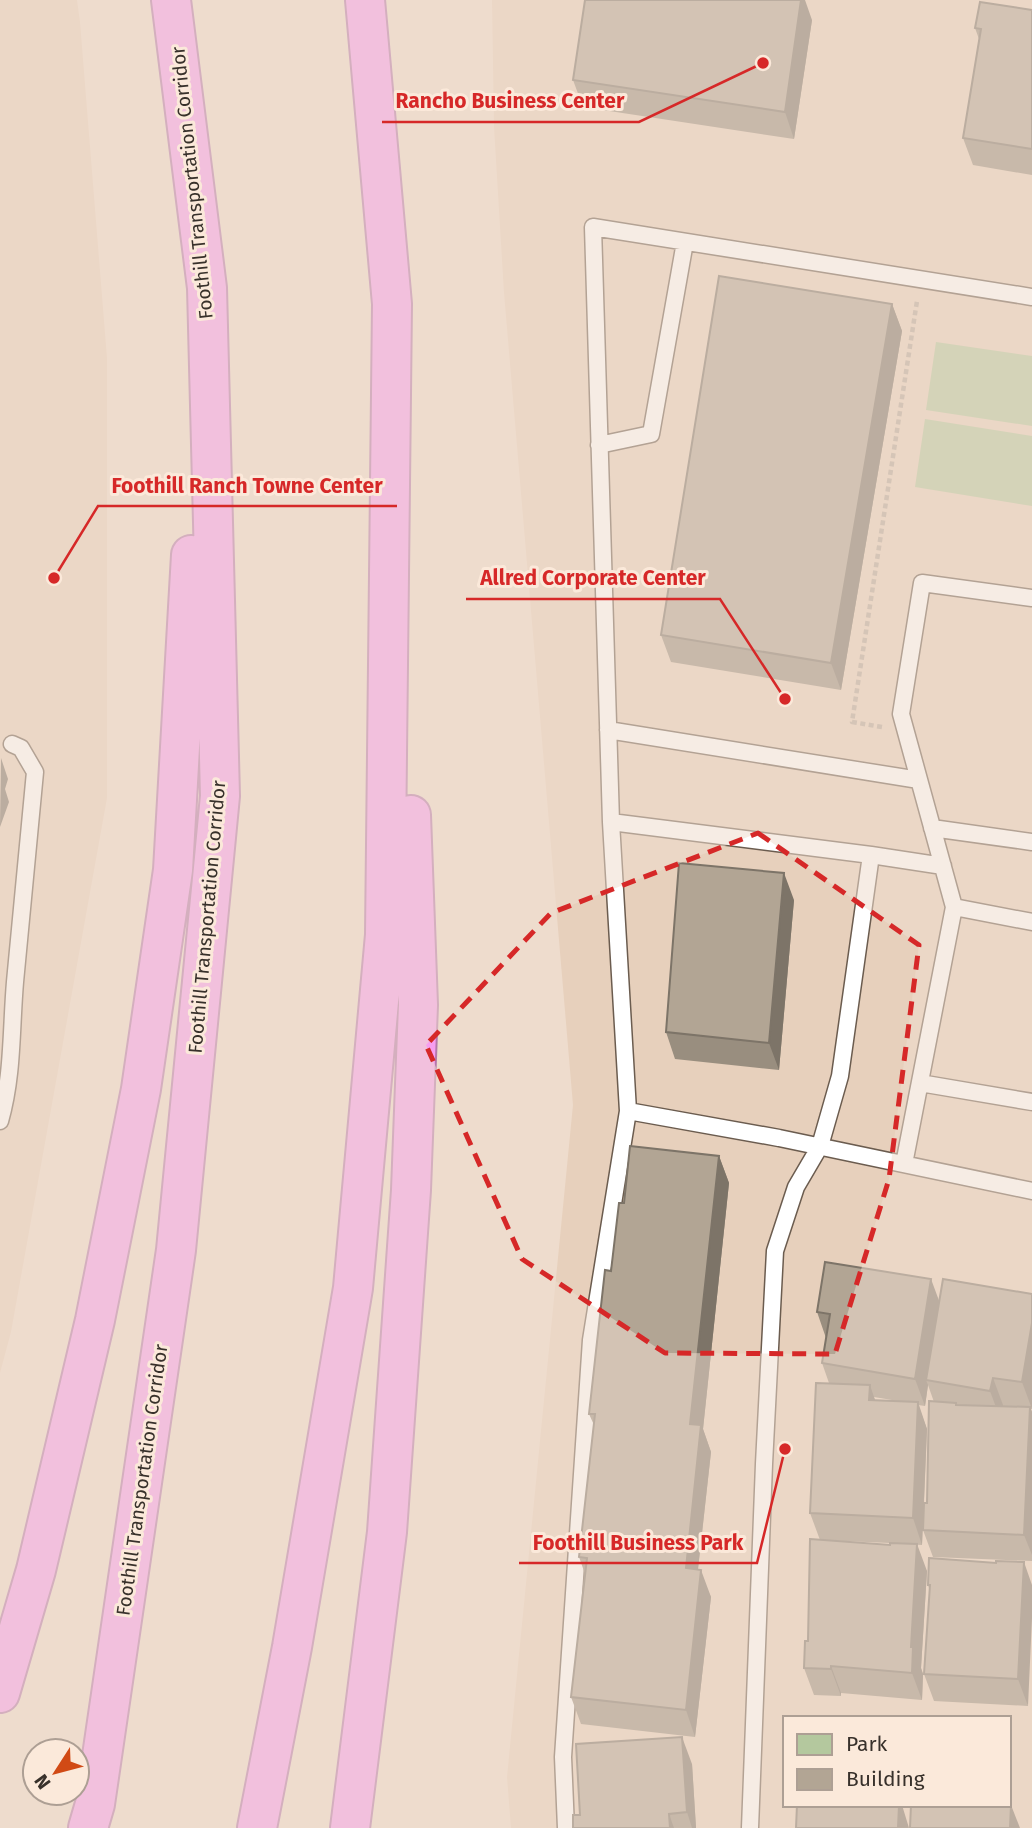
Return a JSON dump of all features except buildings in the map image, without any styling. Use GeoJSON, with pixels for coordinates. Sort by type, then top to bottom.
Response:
{"type":"FeatureCollection","features":[{"type":"Feature","properties":{"kind":"highway","name":"Foothill Transportation Corridor"},"geometry":{"type":"LineString","coordinates":[[88,1828],[95,1804],[176,1250],[220,796],[206,288],[172,0]]}},
{"type":"Feature","properties":{"kind":"highway"},"geometry":{"type":"LineString","coordinates":[[350,1828],[387,1532],[411,1189],[418,1005],[392,304],[365,0]]}},
{"type":"Feature","properties":{"kind":"highway"},"geometry":{"type":"LineString","coordinates":[[0,1693],[36,1570],[84,1369],[141,1089],[173,870],[206,288]]}},
{"type":"Feature","properties":{"kind":"highway"},"geometry":{"type":"LineString","coordinates":[[257,1828],[292,1647],[353,1287],[385,935],[392,304]]}},
{"type":"Feature","properties":{"kind":"lane"},"geometry":{"type":"LineString","coordinates":[[566,1828],[562,1757],[591,1340],[628,1111],[611,822],[593,227],[1032,297]]}},
{"type":"Feature","properties":{"kind":"lane"},"geometry":{"type":"LineString","coordinates":[[599,445],[651,434],[685,242]]}},
{"type":"Feature","properties":{"kind":"lane"},"geometry":{"type":"LineString","coordinates":[[905,1164],[954,907],[901,714],[922,583],[1032,598]]}},
{"type":"Feature","properties":{"kind":"lane"},"geometry":{"type":"LineString","coordinates":[[608,730],[919,780]]}},
{"type":"Feature","properties":{"kind":"lane"},"geometry":{"type":"LineString","coordinates":[[0,1121],[12,1051],[14,997],[35,772],[21,748],[12,744]]}},
{"type":"Feature","properties":{"kind":"lane"},"geometry":{"type":"LineString","coordinates":[[611,822],[943,866]]}},
{"type":"Feature","properties":{"kind":"lane"},"geometry":{"type":"LineString","coordinates":[[932,828],[1032,842]]}},
{"type":"Feature","properties":{"kind":"lane"},"geometry":{"type":"LineString","coordinates":[[750,1828],[763,1478],[775,1251],[796,1186],[820,1146],[840,1076],[870,855]]}},
{"type":"Feature","properties":{"kind":"lane"},"geometry":{"type":"LineString","coordinates":[[954,907],[1032,922]]}},
{"type":"Feature","properties":{"kind":"lane"},"geometry":{"type":"LineString","coordinates":[[920,1083],[1032,1102]]}},
{"type":"Feature","properties":{"kind":"lane"},"geometry":{"type":"LineString","coordinates":[[628,1111],[820,1146],[1032,1191]]}},
{"type":"Feature","properties":{"kind":"path"},"geometry":{"type":"LineString","coordinates":[[906,731],[852,722],[921,279]]}},
{"type":"Feature","properties":{"kind":"highlighted area"},"geometry":{"type":"Polygon","coordinates":[[[758,833],[919,945],[889,1179],[835,1354],[665,1353],[522,1259],[426,1045],[551,913],[758,833]]]}},
{"type":"Feature","properties":{"kind":"shaded area"},"geometry":{"type":"Polygon","coordinates":[[[0,0],[77,0],[80,22],[107,358],[107,798],[11,1332],[0,1373],[0,0]]]}},
{"type":"Feature","properties":{"kind":"shaded area"},"geometry":{"type":"Polygon","coordinates":[[[492,0],[1032,0],[1032,1828],[511,1828],[507,1777],[573,1105],[504,293],[494,127],[492,0]]]}},
{"type":"Feature","properties":{"kind":"green space"},"geometry":{"type":"Polygon","coordinates":[[[936,342],[1032,356],[1032,426],[926,410],[936,342]]]}},
{"type":"Feature","properties":{"kind":"green space"},"geometry":{"type":"Polygon","coordinates":[[[925,419],[1032,436],[1032,506],[915,487],[925,419]]]}},
{"type":"Feature","properties":{"kind":"place","name":"Rancho Business Center"},"geometry":{"type":"Point","coordinates":[763,63]}},
{"type":"Feature","properties":{"kind":"place","name":"Foothill Ranch Towne Center"},"geometry":{"type":"Point","coordinates":[54,578]}},
{"type":"Feature","properties":{"kind":"place","name":"Allred Corporate Center"},"geometry":{"type":"Point","coordinates":[785,699]}},
{"type":"Feature","properties":{"kind":"place","name":"Foothill Business Park"},"geometry":{"type":"Point","coordinates":[785,1449]}}]}
